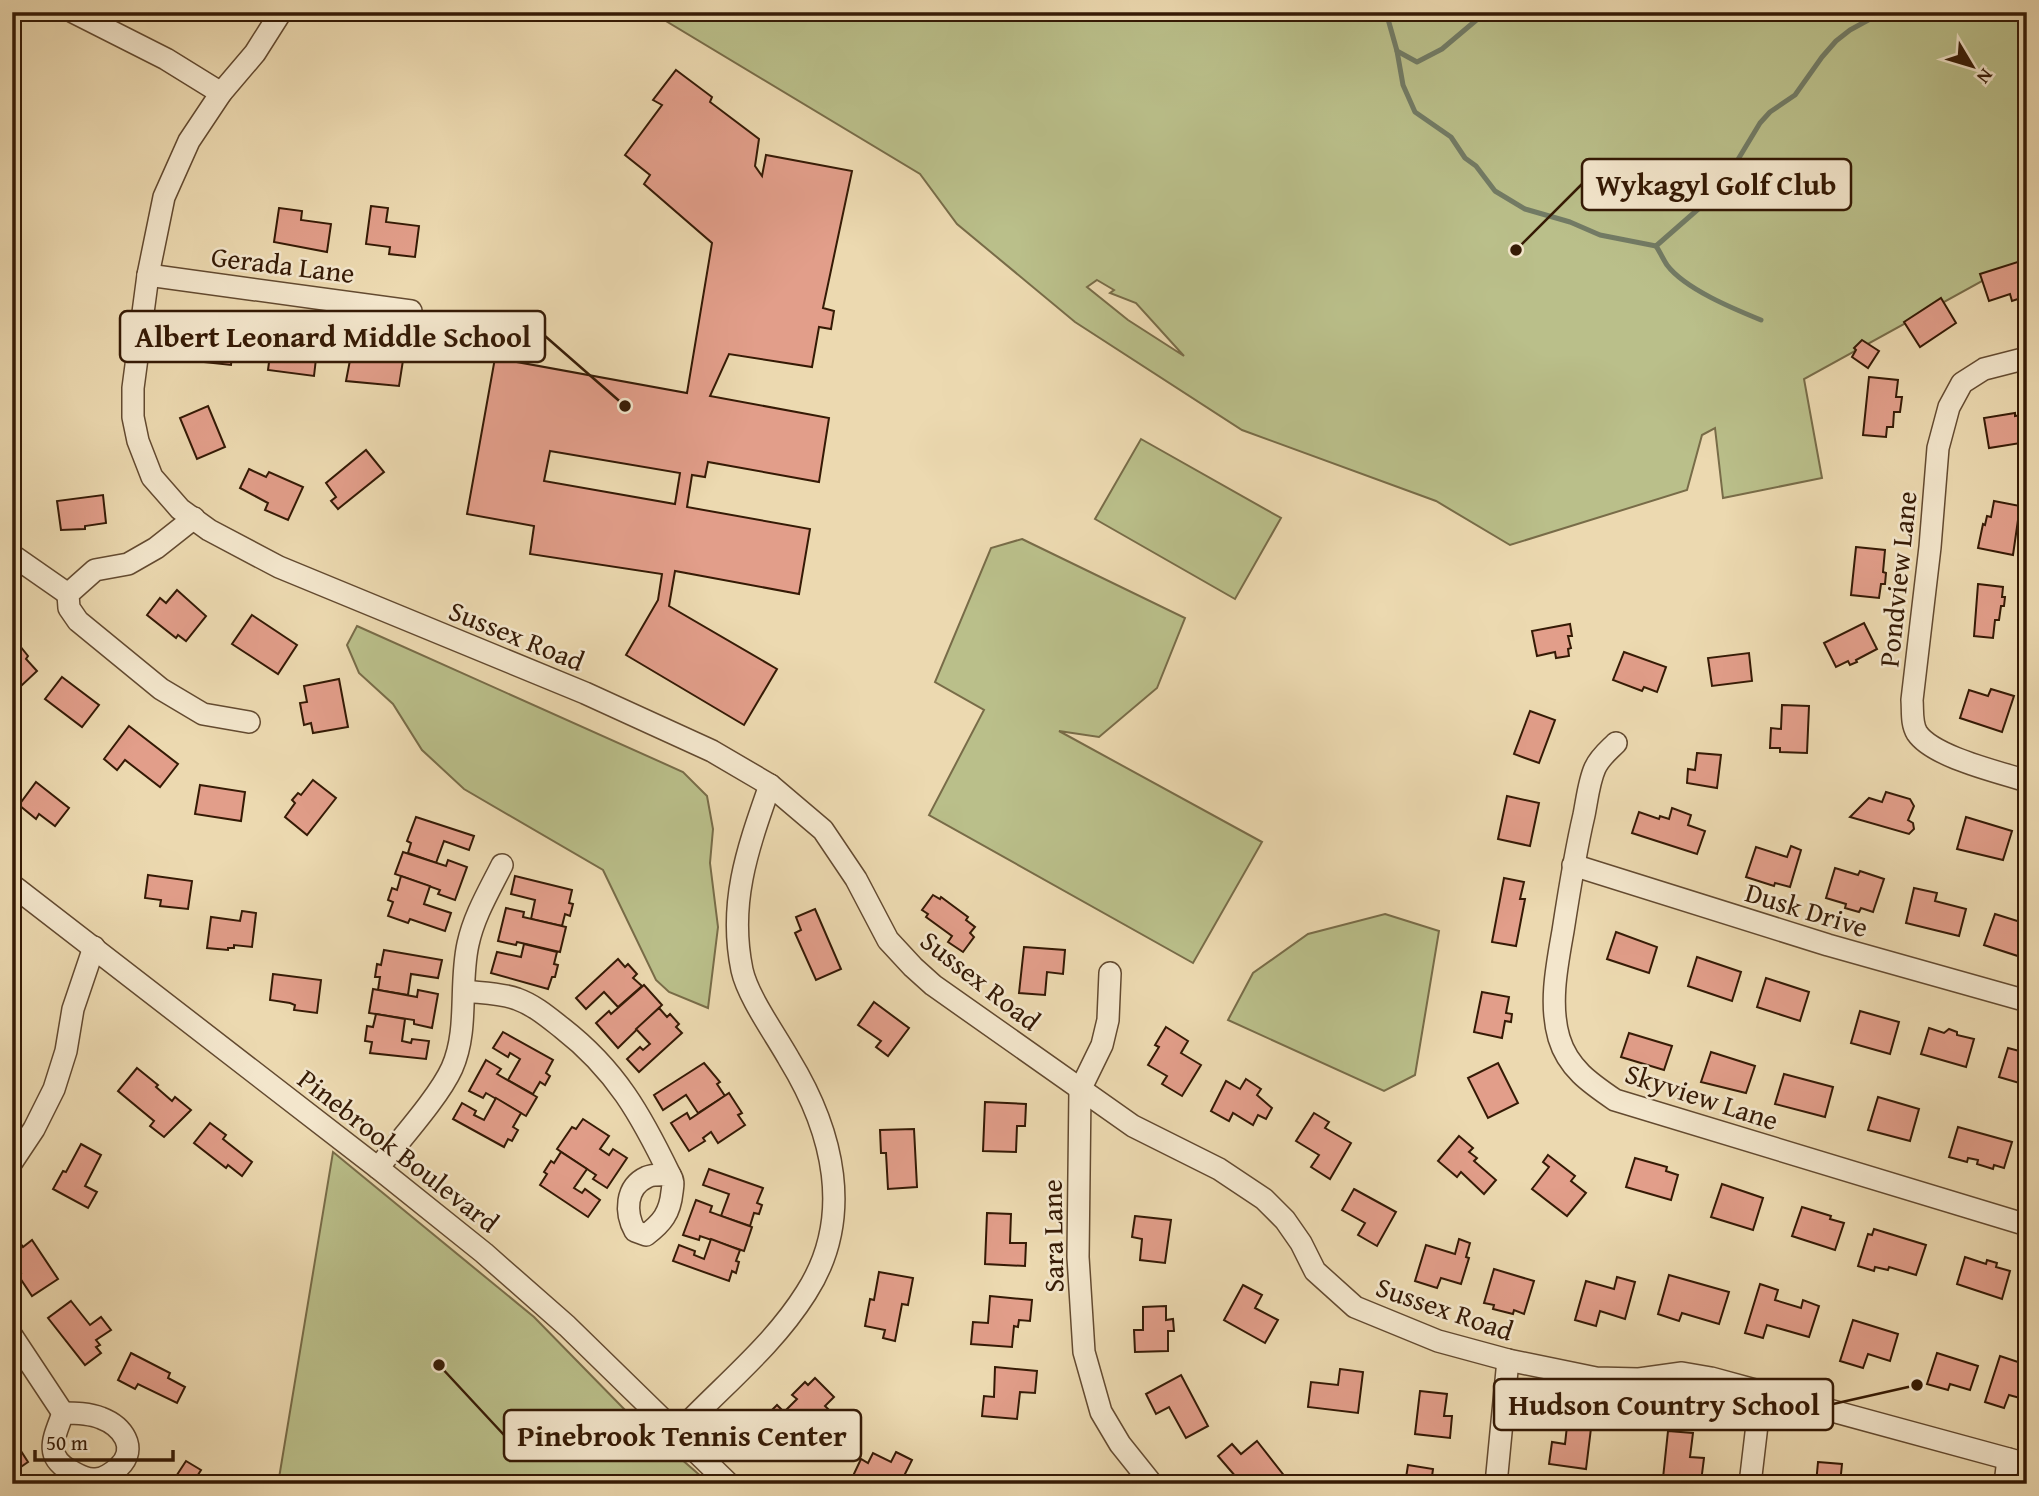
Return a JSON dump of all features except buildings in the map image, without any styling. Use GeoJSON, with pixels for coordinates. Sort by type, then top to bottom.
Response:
{"type":"FeatureCollection","features":[{"type":"Feature","properties":{"kind":"street"},"geometry":{"type":"LineString","coordinates":[[73,12],[166,60],[221,93]]}},
{"type":"Feature","properties":{"kind":"street","name":"Sussex Road"},"geometry":{"type":"LineString","coordinates":[[281,12],[255,53],[221,93],[188,141],[164,197],[148,275],[134,388],[134,418],[138,441],[152,477],[180,509],[209,530],[279,567],[585,693],[712,751],[770,785],[823,830],[856,879],[888,940],[933,985],[1133,1126],[1219,1170],[1264,1199],[1285,1220],[1301,1243],[1315,1271],[1356,1307],[1438,1341],[1508,1360],[1596,1378],[1639,1379],[1682,1373],[1711,1378],[2017,1462]]}},
{"type":"Feature","properties":{"kind":"street","name":"Gerada Lane"},"geometry":{"type":"LineString","coordinates":[[148,275],[411,310]]}},
{"type":"Feature","properties":{"kind":"street","name":"Pondview Lane"},"geometry":{"type":"LineString","coordinates":[[2027,358],[1984,369],[1962,383],[1950,407],[1938,448],[1930,547],[1912,700],[1913,723],[1918,734],[1933,747],[1972,764],[2027,781]]}},
{"type":"Feature","properties":{"kind":"street"},"geometry":{"type":"LineString","coordinates":[[68,594],[95,570],[128,564],[156,548],[194,518]]}},
{"type":"Feature","properties":{"kind":"street"},"geometry":{"type":"LineString","coordinates":[[12,555],[68,594]]}},
{"type":"Feature","properties":{"kind":"street"},"geometry":{"type":"LineString","coordinates":[[68,594],[69,608],[78,621],[161,689],[203,714],[249,722]]}},
{"type":"Feature","properties":{"kind":"street","name":"Skyview Lane"},"geometry":{"type":"LineString","coordinates":[[1616,743],[1594,769],[1573,865],[1554,1008],[1558,1036],[1565,1055],[1588,1082],[1615,1100],[2027,1225]]}},
{"type":"Feature","properties":{"kind":"street"},"geometry":{"type":"LineString","coordinates":[[677,1433],[777,1334],[807,1292],[825,1256],[832,1227],[835,1193],[832,1160],[821,1120],[800,1076],[763,1015],[743,974],[736,932],[739,891],[751,840],[770,785]]}},
{"type":"Feature","properties":{"kind":"street"},"geometry":{"type":"LineString","coordinates":[[378,1168],[435,1095],[453,1067],[460,1035],[468,945],[478,911],[502,865]]}},
{"type":"Feature","properties":{"kind":"street","name":"Dusk Drive"},"geometry":{"type":"LineString","coordinates":[[1573,865],[1828,945],[2027,1001]]}},
{"type":"Feature","properties":{"kind":"street","name":"Pinebrook Boulevard"},"geometry":{"type":"LineString","coordinates":[[12,885],[484,1253],[538,1300],[729,1484]]}},
{"type":"Feature","properties":{"kind":"street"},"geometry":{"type":"LineString","coordinates":[[12,1162],[34,1129],[54,1089],[66,1051],[73,1009],[94,947]]}},
{"type":"Feature","properties":{"kind":"street","name":"Sara Lane"},"geometry":{"type":"LineString","coordinates":[[1110,974],[1108,1020],[1102,1045],[1080,1090],[1078,1257],[1084,1352],[1101,1412],[1120,1444],[1152,1484]]}},
{"type":"Feature","properties":{"kind":"street"},"geometry":{"type":"LineString","coordinates":[[464,992],[515,998],[537,1008],[589,1049],[614,1078],[645,1122],[670,1175]]}},
{"type":"Feature","properties":{"kind":"street"},"geometry":{"type":"LineString","coordinates":[[12,1336],[63,1413]]}},
{"type":"Feature","properties":{"kind":"street"},"geometry":{"type":"LineString","coordinates":[[1496,1484],[1508,1360]]}},
{"type":"Feature","properties":{"kind":"street"},"geometry":{"type":"LineString","coordinates":[[1750,1484],[1761,1391]]}},
{"type":"Feature","properties":{"kind":"street"},"geometry":{"type":"LineString","coordinates":[[2005,1484],[2017,1462]]}},
{"type":"Feature","properties":{"kind":"green space"},"geometry":{"type":"Polygon","coordinates":[[[651,12],[2027,12],[2027,238],[2022,238],[2027,240],[2027,281],[1991,276],[1804,379],[1822,478],[1723,498],[1715,428],[1702,435],[1687,490],[1510,545],[1436,501],[1242,430],[1075,322],[957,224],[920,174],[651,12]],[[1097,280],[1087,287],[1128,320],[1184,356],[1136,303],[1110,293],[1114,290],[1097,280]]]}},
{"type":"Feature","properties":{"kind":"green space"},"geometry":{"type":"Polygon","coordinates":[[[1141,439],[1281,518],[1235,599],[1095,519],[1141,439]]]}},
{"type":"Feature","properties":{"kind":"green space"},"geometry":{"type":"Polygon","coordinates":[[[1022,539],[1185,618],[1157,688],[1099,737],[1059,731],[1262,842],[1193,963],[929,815],[984,710],[935,682],[991,548],[1022,539]]]}},
{"type":"Feature","properties":{"kind":"green space"},"geometry":{"type":"Polygon","coordinates":[[[357,626],[683,772],[707,796],[713,829],[710,863],[718,927],[708,1008],[669,992],[656,980],[603,870],[464,789],[422,750],[393,704],[359,673],[347,645],[357,626]]]}},
{"type":"Feature","properties":{"kind":"green space"},"geometry":{"type":"Polygon","coordinates":[[[1385,914],[1439,931],[1415,1075],[1384,1091],[1228,1020],[1253,973],[1308,934],[1385,914]]]}},
{"type":"Feature","properties":{"kind":"green space"},"geometry":{"type":"Polygon","coordinates":[[[333,1152],[534,1317],[628,1413],[710,1484],[278,1484],[333,1152]]]}},
{"type":"Feature","properties":{"kind":"waterway"},"geometry":{"type":"LineString","coordinates":[[1386,12],[1397,51],[1417,62],[1442,49],[1486,12]]}},
{"type":"Feature","properties":{"kind":"waterway"},"geometry":{"type":"LineString","coordinates":[[1397,51],[1403,85],[1415,112],[1451,137],[1465,158],[1476,166],[1495,191],[1525,209],[1570,222],[1600,235],[1656,246],[1704,204],[1728,176],[1760,123],[1770,112],[1795,95],[1836,41],[1883,12]]}},
{"type":"Feature","properties":{"kind":"waterway"},"geometry":{"type":"LineString","coordinates":[[1656,246],[1667,265],[1685,282],[1761,320]]}},
{"type":"Feature","properties":{"kind":"place","name":"Wykagyl Golf Club"},"geometry":{"type":"Point","coordinates":[1516,250]}},
{"type":"Feature","properties":{"kind":"place","name":"Albert Leonard Middle School"},"geometry":{"type":"Point","coordinates":[625,406]}},
{"type":"Feature","properties":{"kind":"place","name":"Pinebrook Tennis Center"},"geometry":{"type":"Point","coordinates":[439,1365]}},
{"type":"Feature","properties":{"kind":"place","name":"Hudson Country School"},"geometry":{"type":"Point","coordinates":[1917,1385]}}]}
